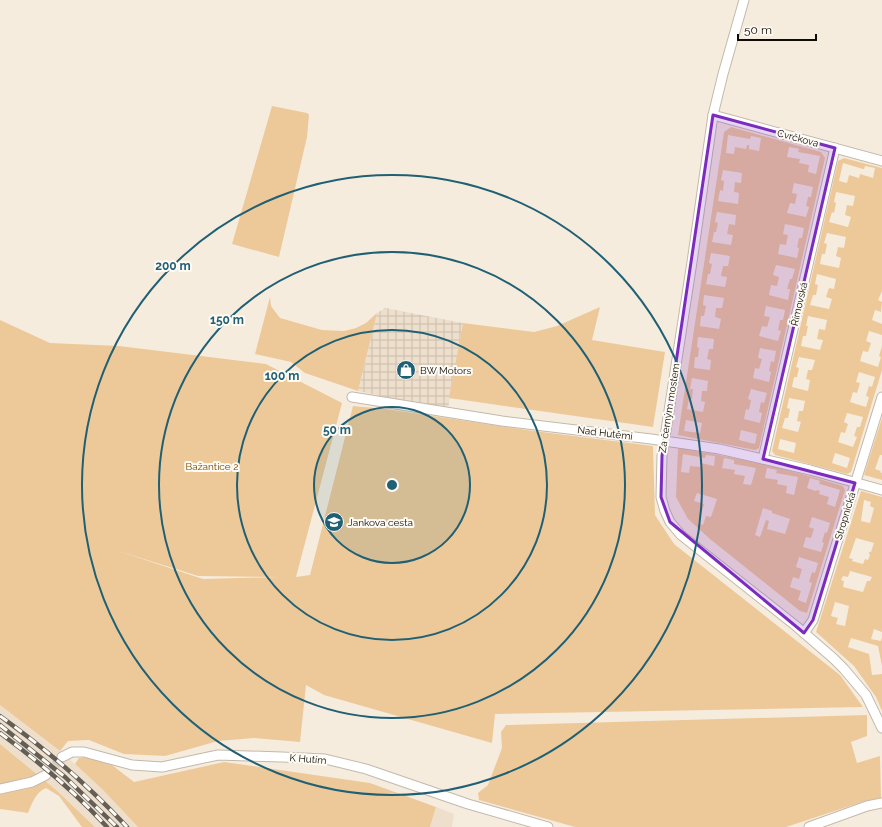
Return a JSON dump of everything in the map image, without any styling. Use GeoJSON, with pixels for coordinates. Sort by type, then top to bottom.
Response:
{"type":"FeatureCollection","features":[{"type":"Feature","properties":{"kind":"street","name":"Za černým mostem"},"geometry":{"type":"LineString","coordinates":[[744,0],[713,115],[664,440],[661,497],[670,522],[681,535],[804,633],[844,670],[866,695],[882,728]]}},
{"type":"Feature","properties":{"kind":"street","name":"Cvrčkova"},"geometry":{"type":"LineString","coordinates":[[713,115],[882,161]]}},
{"type":"Feature","properties":{"kind":"street","name":"Římovská"},"geometry":{"type":"LineString","coordinates":[[763,459],[834,148]]}},
{"type":"Feature","properties":{"kind":"street","name":"Nad Hutěmi"},"geometry":{"type":"LineString","coordinates":[[352,397],[502,421],[664,440],[763,459],[810,470],[882,490]]}},
{"type":"Feature","properties":{"kind":"street","name":"Stropnická"},"geometry":{"type":"LineString","coordinates":[[804,633],[814,620],[882,397]]}},
{"type":"Feature","properties":{"kind":"street","name":"K Hutím"},"geometry":{"type":"LineString","coordinates":[[62,757],[72,752],[84,752],[132,765],[162,767],[218,755],[325,759],[366,769],[468,804],[548,827]]}},
{"type":"Feature","properties":{"kind":"street"},"geometry":{"type":"LineString","coordinates":[[0,789],[32,782],[46,776]]}},
{"type":"Feature","properties":{"kind":"street"},"geometry":{"type":"LineString","coordinates":[[809,827],[867,806],[882,803]]}},
{"type":"Feature","properties":{"kind":"highlighted area"},"geometry":{"type":"Polygon","coordinates":[[[713,115],[835,148],[763,459],[855,483],[813,620],[804,633],[670,522],[661,497],[662,456],[713,115]]]}},
{"type":"Feature","properties":{"kind":"shaded area"},"geometry":{"type":"Polygon","coordinates":[[[385,308],[463,323],[448,409],[440,409],[358,391],[377,313],[385,308]]]}},
{"type":"Feature","properties":{"kind":"shaded area"},"geometry":{"type":"Polygon","coordinates":[[[0,705],[49,742],[75,764],[103,790],[138,827],[95,827],[55,789],[0,744],[0,705]]]}},
{"type":"Feature","properties":{"kind":"shaded area"},"geometry":{"type":"Polygon","coordinates":[[[436,807],[454,814],[452,827],[430,827],[436,807]]]}},
{"type":"Feature","properties":{"kind":"green space"},"geometry":{"type":"Polygon","coordinates":[[[272,106],[307,113],[309,115],[307,137],[279,257],[232,244],[272,106]]]}},
{"type":"Feature","properties":{"kind":"green space"},"geometry":{"type":"Polygon","coordinates":[[[731,127],[821,152],[825,158],[759,448],[755,450],[678,435],[724,132],[731,127]],[[728,135],[726,153],[734,154],[735,147],[746,149],[747,145],[749,145],[749,149],[759,151],[761,138],[751,136],[750,139],[728,135]],[[789,147],[787,157],[800,159],[799,163],[809,165],[808,172],[816,174],[820,156],[798,152],[799,149],[789,147]],[[723,170],[721,180],[724,181],[723,191],[720,190],[718,201],[738,204],[739,193],[734,192],[735,182],[741,183],[742,173],[723,170]],[[794,183],[792,193],[797,194],[795,204],[790,203],[787,213],[806,217],[809,207],[806,206],[808,197],[811,197],[813,187],[794,183]],[[717,212],[715,222],[718,223],[716,232],[714,232],[712,242],[731,245],[733,235],[727,234],[729,224],[735,225],[736,215],[717,212]],[[785,224],[783,234],[788,235],[786,245],[780,244],[778,254],[797,258],[799,238],[802,238],[804,228],[785,224]],[[711,253],[709,263],[712,264],[710,274],[708,274],[706,284],[725,287],[727,277],[721,276],[723,266],[728,266],[730,256],[711,253]],[[776,265],[773,275],[779,277],[777,286],[771,285],[769,295],[788,300],[790,289],[787,289],[795,269],[776,265]],[[704,295],[703,305],[706,306],[704,316],[701,316],[700,326],[719,329],[721,319],[715,317],[716,308],[722,308],[724,298],[704,295]],[[766,306],[764,316],[770,317],[767,327],[762,326],[759,336],[778,341],[781,331],[778,330],[780,320],[783,320],[785,310],[766,306]],[[698,337],[698,357],[695,357],[694,368],[710,370],[711,360],[707,359],[709,349],[713,349],[714,339],[698,337]],[[760,348],[758,358],[762,359],[759,369],[755,368],[753,378],[769,382],[771,361],[774,362],[776,351],[760,348]],[[692,378],[690,389],[693,389],[692,399],[689,399],[687,409],[703,412],[705,402],[701,401],[702,391],[707,391],[708,381],[692,378]],[[751,389],[748,399],[751,400],[749,410],[746,409],[744,419],[760,423],[762,413],[759,412],[761,402],[764,403],[767,393],[751,389]],[[686,420],[684,431],[700,433],[702,423],[686,420]],[[741,430],[739,440],[755,444],[757,434],[741,430]]]}},
{"type":"Feature","properties":{"kind":"green space"},"geometry":{"type":"Polygon","coordinates":[[[844,158],[882,168],[882,291],[878,300],[882,302],[881,312],[875,310],[872,320],[882,324],[882,335],[869,331],[866,341],[871,343],[868,352],[863,351],[860,361],[878,367],[882,346],[882,370],[851,472],[847,474],[775,455],[772,451],[838,161],[844,158]],[[843,163],[839,181],[847,183],[849,175],[859,178],[860,174],[873,178],[875,168],[865,166],[863,169],[843,163]],[[836,192],[834,213],[832,212],[829,222],[848,227],[851,217],[845,215],[847,205],[853,206],[855,196],[836,192]],[[827,233],[824,243],[827,244],[825,254],[822,254],[820,264],[839,268],[841,258],[836,256],[838,247],[844,248],[846,237],[827,233]],[[817,274],[815,284],[818,285],[816,295],[813,295],[810,305],[829,309],[832,299],[826,297],[829,288],[834,289],[836,279],[817,274]],[[808,316],[806,326],[808,326],[806,336],[803,336],[801,346],[820,350],[823,340],[817,339],[819,329],[825,330],[827,320],[808,316]],[[799,357],[796,367],[799,368],[797,377],[794,377],[792,387],[808,391],[810,380],[806,379],[808,370],[812,370],[815,360],[799,357]],[[859,372],[856,382],[860,383],[857,393],[853,392],[850,402],[866,407],[869,397],[866,396],[869,386],[872,387],[875,377],[859,372]],[[789,398],[787,408],[790,409],[788,418],[785,418],[782,428],[798,432],[801,422],[797,421],[799,411],[803,411],[805,401],[789,398]],[[847,413],[844,422],[848,424],[845,433],[841,432],[838,442],[853,447],[857,437],[854,436],[857,427],[860,427],[863,417],[847,413]],[[780,439],[778,449],[794,453],[796,443],[780,439]],[[835,453],[832,463],[847,468],[850,458],[835,453]]]}},
{"type":"Feature","properties":{"kind":"green space"},"geometry":{"type":"Polygon","coordinates":[[[270,297],[271,306],[280,318],[322,330],[344,331],[356,328],[366,323],[377,313],[358,391],[305,373],[291,362],[255,354],[270,297]]]}},
{"type":"Feature","properties":{"kind":"green space"},"geometry":{"type":"Polygon","coordinates":[[[600,307],[592,340],[665,352],[653,427],[449,398],[463,323],[534,332],[557,326],[600,307]]]}},
{"type":"Feature","properties":{"kind":"green space","name":"Bažantice 2"},"geometry":{"type":"Polygon","coordinates":[[[0,320],[50,343],[119,346],[266,364],[342,403],[296,577],[310,575],[353,406],[386,409],[534,431],[653,446],[655,515],[674,544],[840,675],[863,707],[495,714],[492,743],[324,695],[306,685],[300,742],[254,738],[218,741],[165,756],[124,754],[89,740],[68,741],[60,751],[0,705],[0,320]],[[115,550],[203,579],[280,577],[198,576],[115,550]]]}},
{"type":"Feature","properties":{"kind":"green space"},"geometry":{"type":"Polygon","coordinates":[[[882,418],[882,455],[880,455],[875,469],[881,471],[882,480],[864,475],[882,418]]]}},
{"type":"Feature","properties":{"kind":"green space"},"geometry":{"type":"Polygon","coordinates":[[[678,448],[761,464],[843,486],[845,490],[807,613],[800,611],[710,539],[688,519],[676,497],[678,448]],[[683,454],[681,472],[689,473],[690,466],[701,467],[701,463],[714,466],[715,456],[706,455],[705,458],[683,454]],[[724,458],[722,468],[735,470],[734,474],[745,476],[743,484],[751,485],[756,468],[734,464],[734,460],[724,458]],[[767,468],[765,478],[778,480],[777,484],[787,486],[786,493],[794,495],[798,477],[776,473],[777,470],[767,468]],[[810,478],[807,488],[820,491],[819,494],[829,497],[827,504],[835,507],[840,490],[819,484],[820,481],[810,478]],[[697,493],[694,501],[704,504],[698,523],[703,525],[706,516],[711,517],[717,499],[697,493]],[[763,508],[755,535],[760,537],[766,520],[769,521],[767,529],[785,534],[790,519],[772,513],[772,511],[763,508]],[[812,517],[809,527],[814,529],[811,538],[806,537],[803,547],[821,552],[825,532],[827,533],[830,523],[812,517]],[[799,557],[796,567],[802,569],[799,579],[793,577],[790,587],[801,591],[798,600],[806,603],[812,583],[809,582],[812,572],[815,573],[818,563],[799,557]]]}},
{"type":"Feature","properties":{"kind":"green space"},"geometry":{"type":"Polygon","coordinates":[[[861,491],[882,497],[882,632],[874,629],[871,639],[881,641],[882,637],[882,666],[878,646],[851,638],[848,647],[869,654],[872,675],[882,674],[882,711],[876,697],[854,666],[816,632],[861,491]],[[864,500],[861,521],[870,523],[874,508],[870,506],[871,502],[864,500]],[[856,538],[849,558],[853,559],[852,561],[863,564],[865,559],[868,560],[870,555],[869,552],[871,552],[874,543],[856,538]],[[850,571],[848,577],[843,576],[841,580],[844,581],[843,587],[863,592],[867,581],[870,581],[872,577],[850,571]],[[835,602],[831,616],[838,618],[836,624],[845,626],[849,606],[835,602]]]}},
{"type":"Feature","properties":{"kind":"green space"},"geometry":{"type":"Polygon","coordinates":[[[867,715],[867,736],[851,742],[857,763],[880,756],[881,798],[865,801],[786,827],[575,827],[479,800],[478,793],[488,785],[502,748],[501,732],[506,725],[867,715]]]}},
{"type":"Feature","properties":{"kind":"green space"},"geometry":{"type":"Polygon","coordinates":[[[0,744],[55,789],[95,827],[82,827],[59,796],[46,788],[37,795],[28,813],[0,809],[0,744]]]}},
{"type":"Feature","properties":{"kind":"green space"},"geometry":{"type":"Polygon","coordinates":[[[88,757],[112,765],[134,782],[224,762],[370,783],[436,807],[430,827],[138,827],[103,790],[75,764],[79,758],[88,757]]]}},
{"type":"Feature","properties":{"kind":"tunnel"},"geometry":{"type":"LineString","coordinates":[[46,775],[62,757]]}},
{"type":"Feature","properties":{"kind":"railway"},"geometry":{"type":"LineString","coordinates":[[0,716],[34,741],[66,768],[127,827]]}},
{"type":"Feature","properties":{"kind":"railway"},"geometry":{"type":"LineString","coordinates":[[0,725],[65,777],[117,827]]}},
{"type":"Feature","properties":{"kind":"railway"},"geometry":{"type":"LineString","coordinates":[[0,733],[56,777],[107,827]]}},
{"type":"Feature","properties":{"kind":"place","name":"BW Motors"},"geometry":{"type":"Point","coordinates":[406,370]}},
{"type":"Feature","properties":{"kind":"place","name":"Jankova cesta"},"geometry":{"type":"Point","coordinates":[334,522]}}]}
